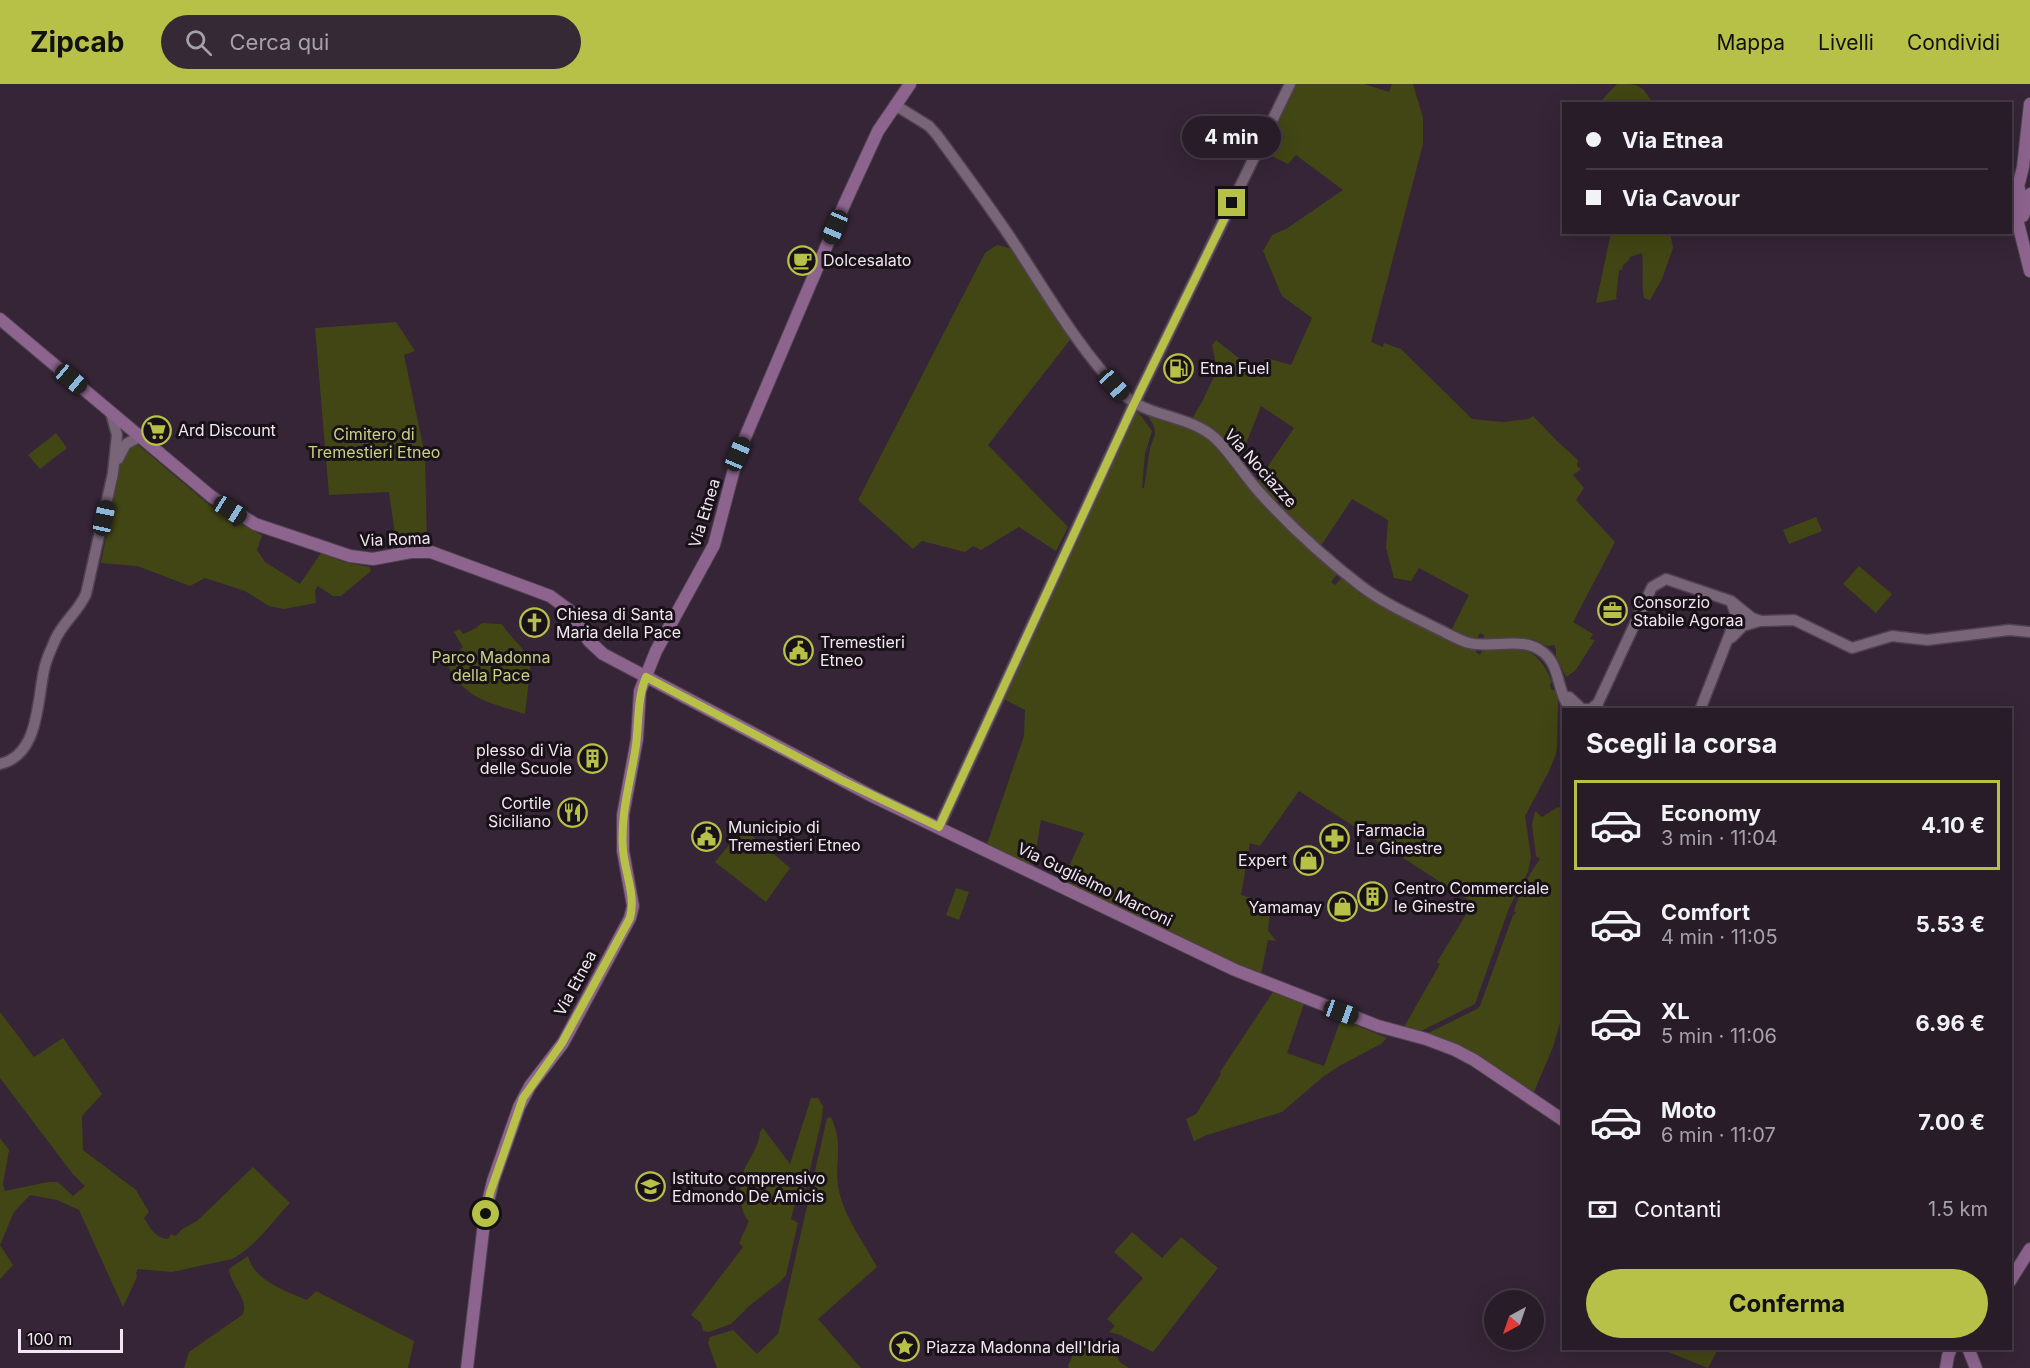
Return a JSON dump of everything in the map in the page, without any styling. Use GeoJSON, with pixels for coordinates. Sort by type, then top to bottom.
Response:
{"type":"FeatureCollection","features":[{"type":"Feature","properties":{"kind":"main road","name":"Via Etnea"},"geometry":{"type":"LineString","coordinates":[[467,1368],[488,1204],[519,1107],[530,1086],[562,1043],[630,918],[633,906],[623,851],[623,815],[635,749],[640,691],[656,651],[714,545],[738,454],[866,157],[878,131],[910,84]]}},
{"type":"Feature","properties":{"kind":"main road"},"geometry":{"type":"LineString","coordinates":[[2030,104],[2023,167],[2026,186],[2017,219],[2030,271]]}},
{"type":"Feature","properties":{"kind":"main road","name":"Via Roma"},"geometry":{"type":"LineString","coordinates":[[0,319],[111,413],[128,432],[212,497],[255,524],[364,559],[411,552],[441,555],[550,596],[569,610],[593,647],[646,677]]}},
{"type":"Feature","properties":{"kind":"main road","name":"Via Guglielmo Marconi"},"geometry":{"type":"LineString","coordinates":[[646,677],[861,791],[1235,970],[1378,1026],[1426,1039],[1455,1050],[1474,1060],[1562,1119]]}},
{"type":"Feature","properties":{"kind":"main road"},"geometry":{"type":"LineString","coordinates":[[2012,1278],[2030,1249]]}},
{"type":"Feature","properties":{"kind":"street"},"geometry":{"type":"LineString","coordinates":[[939,827],[1135,403],[1134,397],[1153,366],[1290,84]]}},
{"type":"Feature","properties":{"kind":"street","name":"Via Nociazze"},"geometry":{"type":"LineString","coordinates":[[895,105],[929,126],[991,208],[1057,309],[1105,374],[1124,395],[1135,403],[1189,422],[1215,439],[1278,512],[1345,573],[1380,599],[1469,643],[1512,644],[1538,648],[1549,657],[1563,700],[1569,708]]}},
{"type":"Feature","properties":{"kind":"street"},"geometry":{"type":"LineString","coordinates":[[0,764],[18,756],[29,739],[47,658],[58,632],[77,611],[86,594],[113,473],[121,450],[130,441],[128,432]]}},
{"type":"Feature","properties":{"kind":"street"},"geometry":{"type":"LineString","coordinates":[[113,473],[128,432]]}},
{"type":"Feature","properties":{"kind":"street"},"geometry":{"type":"LineString","coordinates":[[1598,706],[1652,587],[1666,579],[1727,599],[1745,613],[1761,621]]}},
{"type":"Feature","properties":{"kind":"street"},"geometry":{"type":"LineString","coordinates":[[1701,708],[1729,640],[1735,616],[1727,599]]}},
{"type":"Feature","properties":{"kind":"street"},"geometry":{"type":"LineString","coordinates":[[1729,640],[1743,626],[1761,621],[1794,620],[1851,648],[1892,636],[1927,640],[2009,630],[2030,632]]}},
{"type":"Feature","properties":{"kind":"street"},"geometry":{"type":"LineString","coordinates":[[1560,685],[1572,701],[1581,708]]}},
{"type":"Feature","properties":{"kind":"green space"},"geometry":{"type":"Polygon","coordinates":[[[1296,84],[1364,84],[1389,92],[1392,84],[1413,84],[1423,118],[1423,144],[1371,342],[1383,347],[1384,343],[1401,349],[1472,419],[1503,422],[1528,419],[1533,416],[1578,460],[1577,466],[1581,469],[1573,475],[1584,488],[1576,500],[1615,542],[1573,622],[1593,634],[1590,639],[1595,640],[1575,671],[1566,677],[1556,656],[1554,645],[1548,646],[1532,639],[1484,639],[1484,635],[1480,633],[1476,640],[1470,640],[1451,631],[1469,595],[1419,568],[1411,581],[1394,578],[1386,548],[1388,520],[1352,499],[1320,547],[1280,508],[1279,501],[1274,502],[1256,484],[1294,428],[1261,406],[1244,449],[1231,453],[1192,419],[1217,370],[1212,345],[1216,340],[1255,371],[1266,358],[1291,365],[1312,318],[1282,296],[1263,251],[1272,235],[1286,229],[1343,190],[1296,155],[1288,164],[1264,152],[1296,84]]]}},
{"type":"Feature","properties":{"kind":"green space"},"geometry":{"type":"Polygon","coordinates":[[[1617,84],[1630,84],[1642,88],[1652,102],[1600,102],[1617,84]]]}},
{"type":"Feature","properties":{"kind":"green space"},"geometry":{"type":"Polygon","coordinates":[[[1611,234],[1670,234],[1673,248],[1662,279],[1650,300],[1644,298],[1642,253],[1630,257],[1622,270],[1619,270],[1616,298],[1618,299],[1596,303],[1611,234]]]}},
{"type":"Feature","properties":{"kind":"green space"},"geometry":{"type":"Polygon","coordinates":[[[997,245],[1009,248],[1013,252],[1073,336],[988,445],[1068,527],[1056,551],[1019,527],[981,550],[973,546],[965,552],[922,541],[913,549],[858,500],[985,253],[997,245]]]}},
{"type":"Feature","properties":{"kind":"green space","name":"Cimitero di Tremestieri Etneo"},"geometry":{"type":"Polygon","coordinates":[[[396,322],[415,351],[404,355],[425,455],[427,546],[397,549],[389,492],[329,495],[315,328],[396,322]]]}},
{"type":"Feature","properties":{"kind":"green space"},"geometry":{"type":"Polygon","coordinates":[[[1145,411],[1205,434],[1339,572],[1331,582],[1335,585],[1343,576],[1360,589],[1359,594],[1367,595],[1476,646],[1476,652],[1480,655],[1485,646],[1509,647],[1526,651],[1540,661],[1552,682],[1551,689],[1556,691],[1558,697],[1557,747],[1549,771],[1525,816],[1531,857],[1528,872],[1509,908],[1475,1004],[1421,1031],[1404,1027],[1440,964],[1437,962],[1473,903],[1299,791],[1260,846],[1250,843],[1241,895],[1271,904],[1268,930],[1276,941],[1268,940],[1261,975],[1062,882],[1084,833],[1041,820],[1033,868],[987,844],[1024,736],[1025,710],[1004,699],[1085,519],[1088,518],[1090,513],[1088,511],[1133,417],[1138,412],[1152,431],[1145,454],[1142,488],[1144,488],[1150,448],[1155,435],[1154,426],[1145,411]]]}},
{"type":"Feature","properties":{"kind":"green space"},"geometry":{"type":"Polygon","coordinates":[[[56,433],[67,448],[40,469],[28,455],[56,433]]]}},
{"type":"Feature","properties":{"kind":"green space"},"geometry":{"type":"Polygon","coordinates":[[[136,443],[207,503],[233,521],[232,525],[235,527],[239,523],[262,535],[257,550],[265,562],[300,584],[321,553],[344,562],[370,567],[371,571],[341,596],[333,596],[318,586],[315,590],[316,603],[284,609],[269,606],[245,591],[205,578],[190,586],[137,566],[101,563],[120,464],[125,449],[136,443]]]}},
{"type":"Feature","properties":{"kind":"green space"},"geometry":{"type":"Polygon","coordinates":[[[1816,517],[1822,531],[1789,544],[1783,530],[1816,517]]]}},
{"type":"Feature","properties":{"kind":"green space"},"geometry":{"type":"Polygon","coordinates":[[[1859,566],[1892,594],[1876,613],[1843,584],[1859,566]]]}},
{"type":"Feature","properties":{"kind":"green space","name":"Parco Madonna della Pace"},"geometry":{"type":"Polygon","coordinates":[[[482,623],[502,624],[531,662],[525,714],[479,698],[462,685],[447,664],[463,647],[454,632],[460,629],[463,634],[482,623]]]}},
{"type":"Feature","properties":{"kind":"green space"},"geometry":{"type":"Polygon","coordinates":[[[1558,807],[1562,809],[1562,1016],[1553,1047],[1533,1094],[1426,1034],[1480,1006],[1513,915],[1516,913],[1514,911],[1519,898],[1540,859],[1536,856],[1532,825],[1535,811],[1542,817],[1558,807]]]}},
{"type":"Feature","properties":{"kind":"green space"},"geometry":{"type":"Polygon","coordinates":[[[743,828],[790,868],[766,902],[715,862],[743,828]]]}},
{"type":"Feature","properties":{"kind":"green space"},"geometry":{"type":"Polygon","coordinates":[[[956,888],[969,892],[959,920],[946,915],[956,888]]]}},
{"type":"Feature","properties":{"kind":"green space"},"geometry":{"type":"Polygon","coordinates":[[[1273,992],[1304,1004],[1287,1053],[1324,1066],[1341,1019],[1387,1038],[1381,1044],[1324,1076],[1282,1112],[1194,1141],[1186,1119],[1196,1114],[1221,1074],[1220,1072],[1273,992]]]}},
{"type":"Feature","properties":{"kind":"green space"},"geometry":{"type":"Polygon","coordinates":[[[0,1012],[34,1057],[63,1038],[102,1094],[82,1116],[83,1150],[136,1190],[149,1212],[144,1218],[156,1235],[168,1239],[171,1234],[176,1236],[181,1230],[197,1221],[253,1167],[290,1203],[256,1241],[232,1259],[172,1272],[138,1269],[137,1277],[123,1307],[79,1210],[57,1200],[30,1195],[14,1212],[0,1245],[0,1138],[9,1150],[3,1184],[5,1191],[58,1182],[73,1196],[85,1186],[72,1173],[0,1078],[0,1012]]]}},
{"type":"Feature","properties":{"kind":"green space"},"geometry":{"type":"Polygon","coordinates":[[[811,1098],[818,1098],[823,1106],[822,1118],[803,1200],[796,1199],[791,1219],[798,1223],[786,1275],[731,1324],[709,1332],[703,1331],[701,1323],[691,1315],[743,1247],[739,1243],[749,1221],[743,1212],[741,1182],[760,1132],[763,1128],[790,1164],[811,1098]]]}},
{"type":"Feature","properties":{"kind":"green space"},"geometry":{"type":"Polygon","coordinates":[[[831,1117],[837,1137],[837,1171],[842,1201],[850,1221],[877,1267],[818,1319],[861,1368],[717,1368],[708,1343],[710,1337],[733,1330],[757,1354],[778,1334],[827,1118],[831,1117]]]}},
{"type":"Feature","properties":{"kind":"green space"},"geometry":{"type":"Polygon","coordinates":[[[1132,1232],[1162,1258],[1181,1237],[1218,1268],[1153,1352],[1120,1335],[1109,1332],[1115,1326],[1107,1319],[1143,1278],[1114,1252],[1132,1232]]]}},
{"type":"Feature","properties":{"kind":"green space"},"geometry":{"type":"Polygon","coordinates":[[[0,1245],[13,1265],[0,1279],[0,1245]]]}},
{"type":"Feature","properties":{"kind":"green space"},"geometry":{"type":"Polygon","coordinates":[[[248,1256],[251,1265],[264,1279],[281,1289],[307,1300],[316,1291],[414,1341],[408,1368],[184,1368],[189,1352],[242,1315],[244,1304],[229,1269],[248,1256]]]}},
{"type":"Feature","properties":{"kind":"green space"},"geometry":{"type":"Polygon","coordinates":[[[1108,1343],[1123,1347],[1115,1353],[1120,1362],[1129,1368],[1069,1368],[1077,1345],[1108,1343]]]}},
{"type":"Feature","properties":{"kind":"green space"},"geometry":{"type":"Polygon","coordinates":[[[1663,1350],[1717,1350],[1708,1368],[1663,1350]]]}},
{"type":"Feature","properties":{"kind":"place","name":"Dolcesalato"},"geometry":{"type":"Point","coordinates":[802,260]}},
{"type":"Feature","properties":{"kind":"place","name":"Etna Fuel"},"geometry":{"type":"Point","coordinates":[1179,368]}},
{"type":"Feature","properties":{"kind":"place","name":"Ard Discount"},"geometry":{"type":"Point","coordinates":[157,430]}},
{"type":"Feature","properties":{"kind":"place","name":"Consorzio Stabile Agoraa"},"geometry":{"type":"Point","coordinates":[1612,611]}},
{"type":"Feature","properties":{"kind":"place","name":"Chiesa di Santa Maria della Pace"},"geometry":{"type":"Point","coordinates":[535,623]}},
{"type":"Feature","properties":{"kind":"place","name":"Tremestieri Etneo"},"geometry":{"type":"Point","coordinates":[799,651]}},
{"type":"Feature","properties":{"kind":"place","name":"plesso di Via delle Scuole"},"geometry":{"type":"Point","coordinates":[593,759]}},
{"type":"Feature","properties":{"kind":"place","name":"Cortile Siciliano"},"geometry":{"type":"Point","coordinates":[572,812]}},
{"type":"Feature","properties":{"kind":"place","name":"Municipio di Tremestieri Etneo"},"geometry":{"type":"Point","coordinates":[707,836]}},
{"type":"Feature","properties":{"kind":"place","name":"Farmacia Le Ginestre"},"geometry":{"type":"Point","coordinates":[1335,839]}},
{"type":"Feature","properties":{"kind":"place","name":"Expert"},"geometry":{"type":"Point","coordinates":[1308,860]}},
{"type":"Feature","properties":{"kind":"place","name":"Centro Commerciale le Ginestre"},"geometry":{"type":"Point","coordinates":[1373,897]}},
{"type":"Feature","properties":{"kind":"place","name":"Yamamay"},"geometry":{"type":"Point","coordinates":[1343,907]}},
{"type":"Feature","properties":{"kind":"place","name":"Istituto comprensivo Edmondo De Amicis"},"geometry":{"type":"Point","coordinates":[651,1187]}},
{"type":"Feature","properties":{"kind":"place","name":"Piazza Madonna dell'Idria"},"geometry":{"type":"Point","coordinates":[905,1347]}},
{"type":"Feature","properties":{"kind":"route"},"geometry":{"type":"LineString","coordinates":[[486,1214],[500,1161],[523,1098],[562,1043],[630,918],[633,906],[623,851],[623,815],[637,739],[640,691],[646,677],[872,796],[939,827],[1133,406],[1232,203]]}}]}
